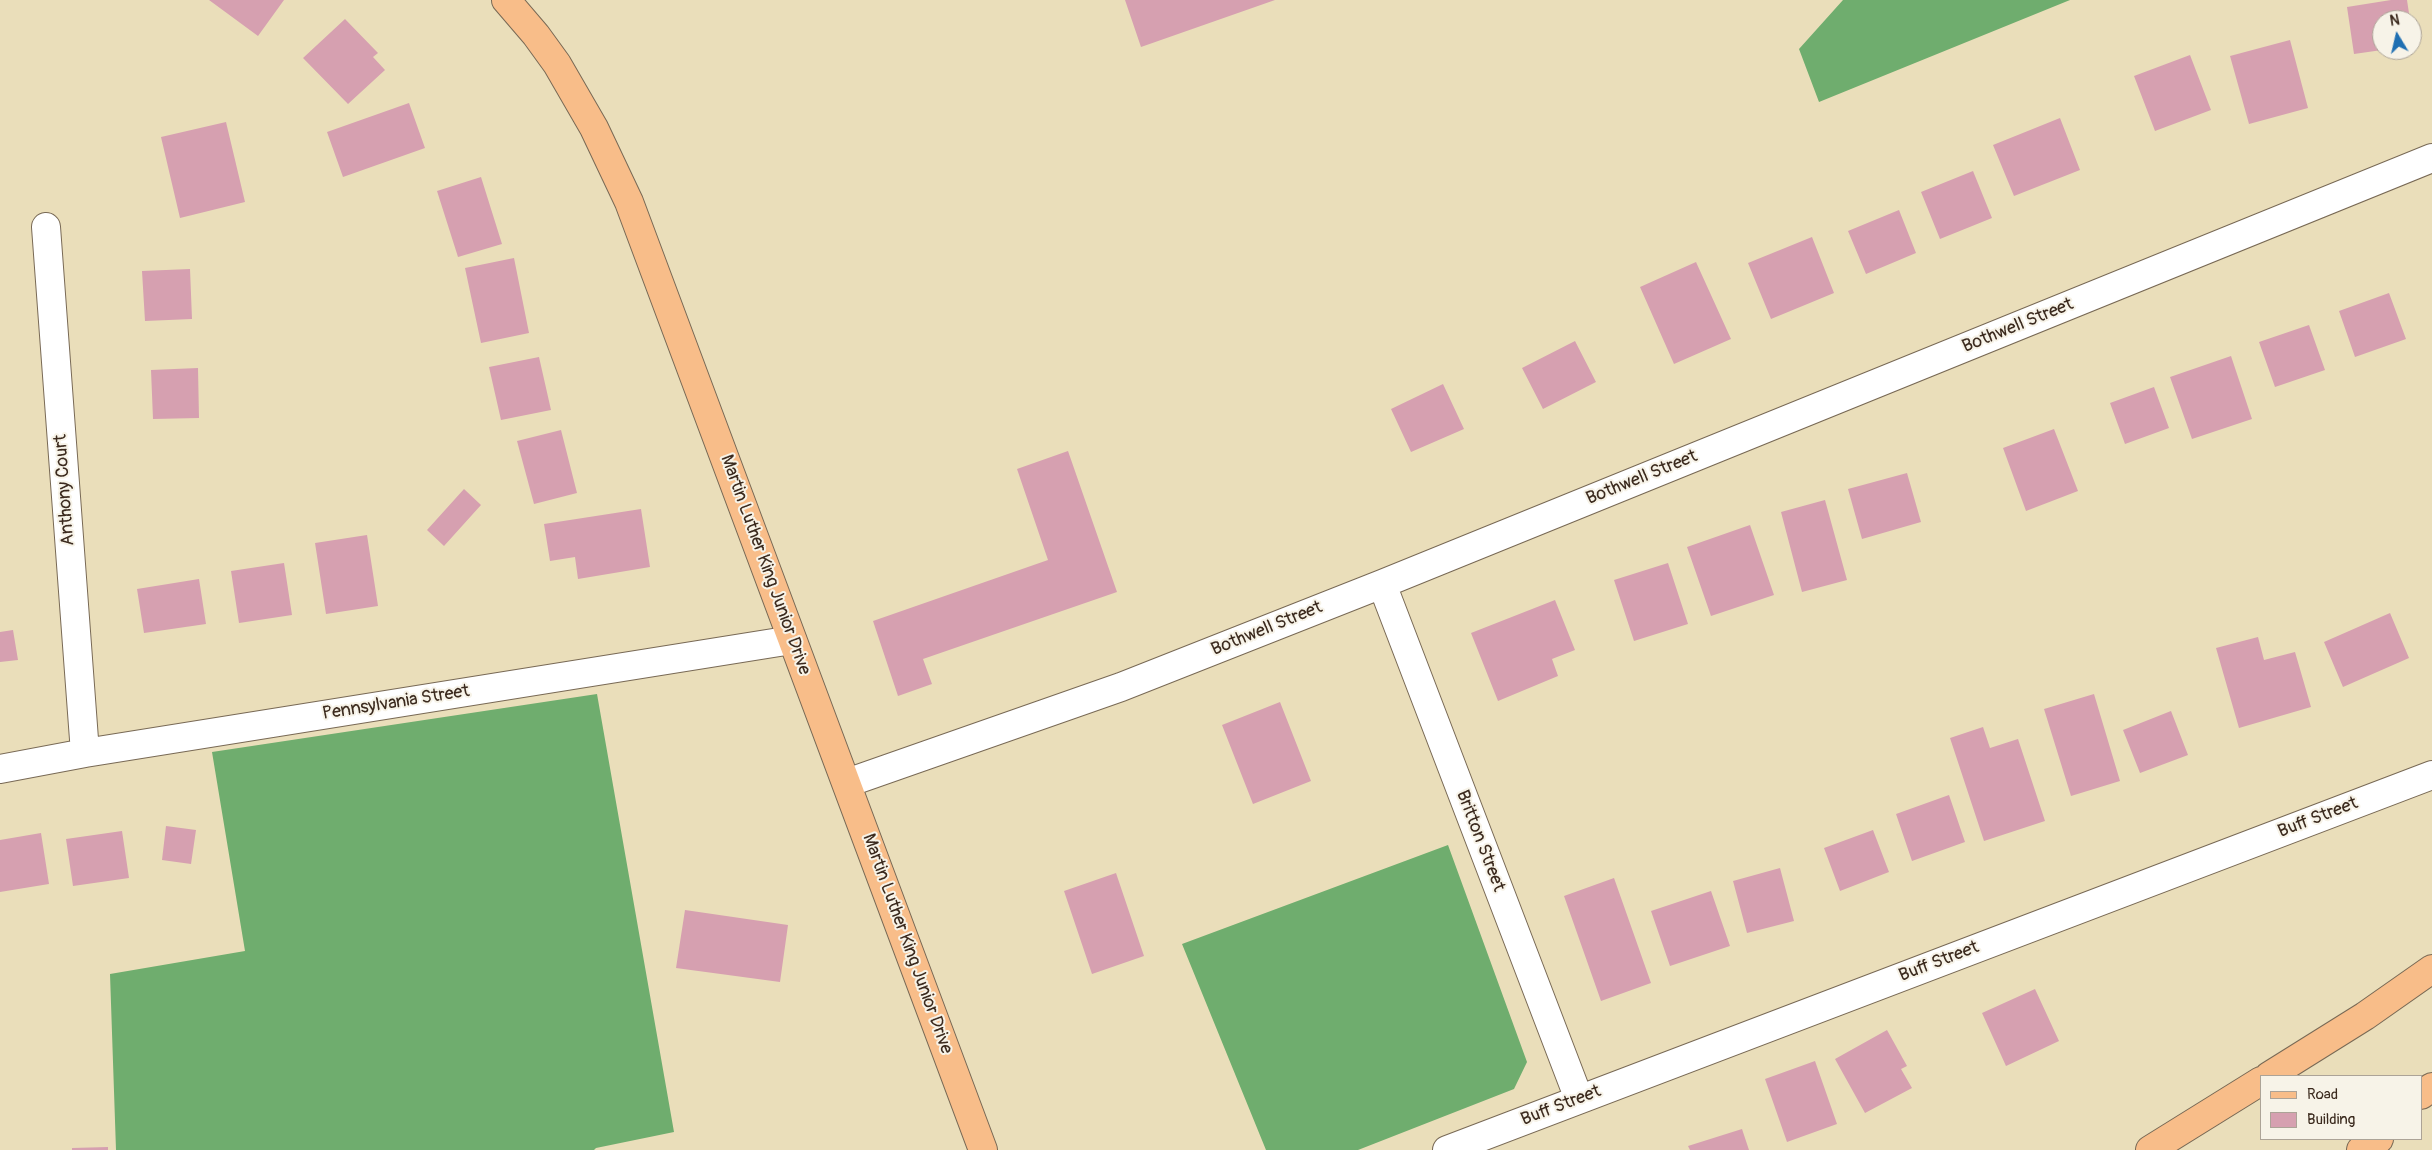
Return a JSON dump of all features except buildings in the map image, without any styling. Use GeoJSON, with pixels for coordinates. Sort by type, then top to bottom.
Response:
{"type":"FeatureCollection","features":[{"type":"Feature","properties":{"kind":"main road","name":"Martin Luther King Junior Drive"},"geometry":{"type":"LineString","coordinates":[[506,0],[536,35],[557,64],[594,128],[629,202],[983,1150]]}},
{"type":"Feature","properties":{"kind":"main road"},"geometry":{"type":"LineString","coordinates":[[2271,1075],[2365,1016],[2432,969]]}},
{"type":"Feature","properties":{"kind":"main road"},"geometry":{"type":"LineString","coordinates":[[2150,1150],[2260,1082]]}},
{"type":"Feature","properties":{"kind":"main road"},"geometry":{"type":"LineString","coordinates":[[2347,1150],[2361,1140]]}},
{"type":"Feature","properties":{"kind":"main road"},"geometry":{"type":"LineString","coordinates":[[2361,1150],[2377,1140]]}},
{"type":"Feature","properties":{"kind":"street","name":"Bothwell Street"},"geometry":{"type":"LineString","coordinates":[[847,783],[1121,687],[1382,584],[2432,158]]}},
{"type":"Feature","properties":{"kind":"street","name":"Anthony Court"},"geometry":{"type":"LineString","coordinates":[[46,227],[85,753]]}},
{"type":"Feature","properties":{"kind":"street","name":"Britton Street"},"geometry":{"type":"LineString","coordinates":[[1382,584],[1579,1099]]}},
{"type":"Feature","properties":{"kind":"street","name":"Pennsylvania Street"},"geometry":{"type":"LineString","coordinates":[[0,769],[85,753],[792,640]]}},
{"type":"Feature","properties":{"kind":"street","name":"Buff Street"},"geometry":{"type":"LineString","coordinates":[[1447,1150],[2432,775]]}},
{"type":"Feature","properties":{"kind":"green space"},"geometry":{"type":"Polygon","coordinates":[[[1843,0],[2070,0],[1819,102],[1799,49],[1843,0]]]}},
{"type":"Feature","properties":{"kind":"green space"},"geometry":{"type":"Polygon","coordinates":[[[597,694],[674,1132],[596,1148],[594,1150],[116,1150],[110,974],[245,951],[212,752],[597,694]]]}},
{"type":"Feature","properties":{"kind":"green space"},"geometry":{"type":"Polygon","coordinates":[[[1448,845],[1527,1062],[1514,1089],[1358,1150],[1266,1150],[1182,944],[1448,845]]]}}]}
